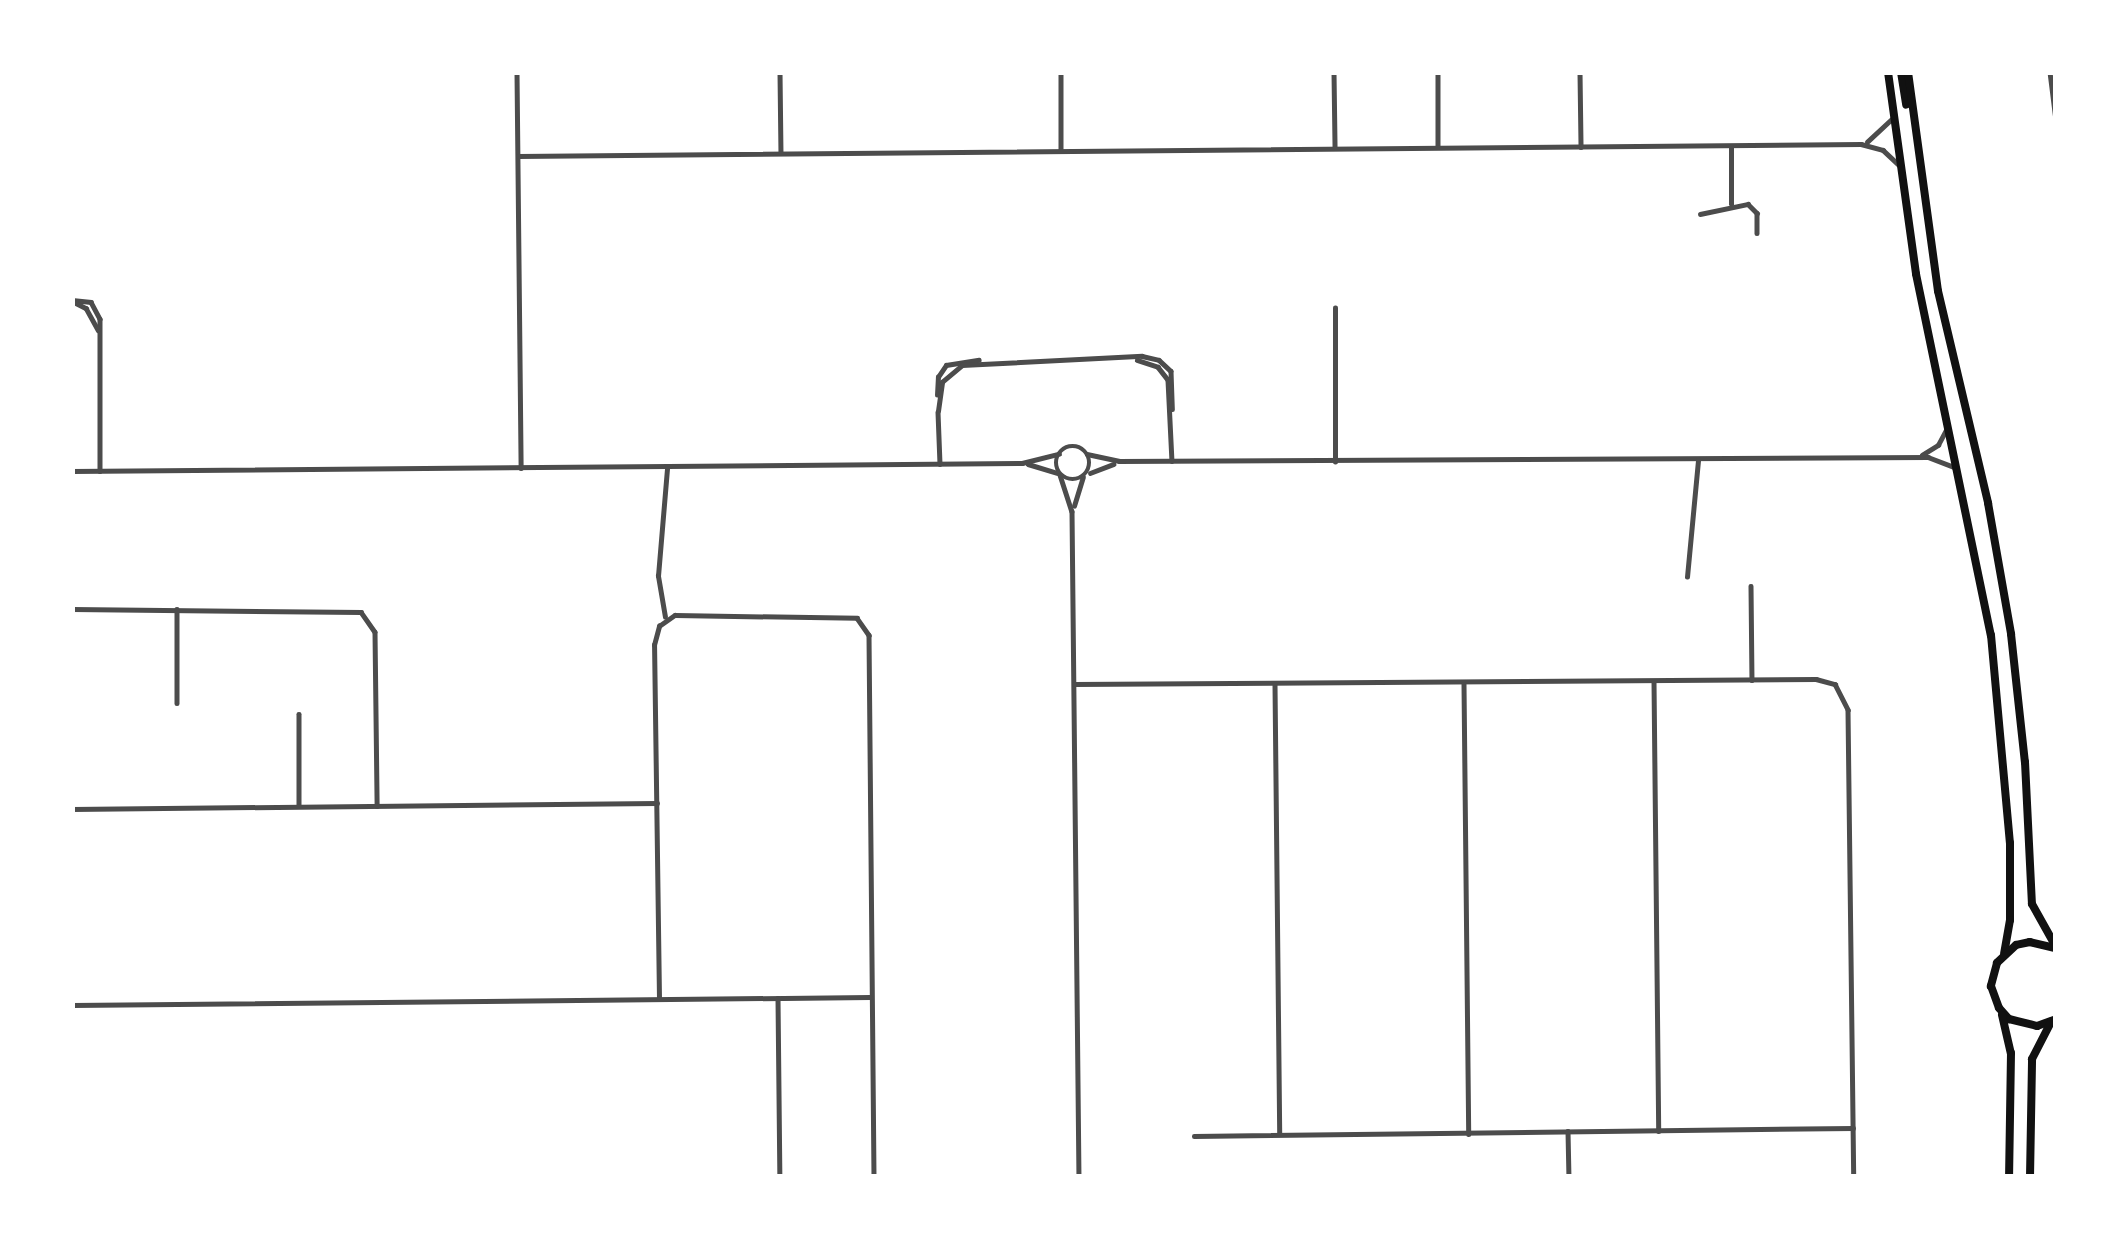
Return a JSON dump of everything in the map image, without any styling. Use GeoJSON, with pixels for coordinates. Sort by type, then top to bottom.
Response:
{"type":"FeatureCollection","features":[{"type":"Feature","properties":{"kind":"main road"},"geometry":{"type":"LineString","coordinates":[[1888,72],[1916,274],[1961,471],[2002,721],[2011,872],[2004,953],[1992,974],[2010,1046],[2009,1177]]}},
{"type":"Feature","properties":{"kind":"main road"},"geometry":{"type":"LineString","coordinates":[[1904,72],[1938,291],[2005,591],[2025,762],[2032,904],[2056,948]]}},
{"type":"Feature","properties":{"kind":"main road"},"geometry":{"type":"LineString","coordinates":[[2004,953],[2030,942],[2056,948]]}},
{"type":"Feature","properties":{"kind":"main road"},"geometry":{"type":"LineString","coordinates":[[1999,1009],[2023,1025],[2054,1020]]}},
{"type":"Feature","properties":{"kind":"main road"},"geometry":{"type":"LineString","coordinates":[[2030,1177],[2032,1059],[2054,1020]]}},
{"type":"Feature","properties":{"kind":"street"},"geometry":{"type":"LineString","coordinates":[[518,72],[521,469]]}},
{"type":"Feature","properties":{"kind":"street"},"geometry":{"type":"LineString","coordinates":[[780,72],[781,153]]}},
{"type":"Feature","properties":{"kind":"street"},"geometry":{"type":"LineString","coordinates":[[1061,72],[1061,150]]}},
{"type":"Feature","properties":{"kind":"street"},"geometry":{"type":"LineString","coordinates":[[1334,72],[1335,147]]}},
{"type":"Feature","properties":{"kind":"street"},"geometry":{"type":"LineString","coordinates":[[1438,72],[1438,147]]}},
{"type":"Feature","properties":{"kind":"street"},"geometry":{"type":"LineString","coordinates":[[1580,72],[1581,147]]}},
{"type":"Feature","properties":{"kind":"street"},"geometry":{"type":"LineString","coordinates":[[2050,72],[2056,121]]}},
{"type":"Feature","properties":{"kind":"street"},"geometry":{"type":"LineString","coordinates":[[1861,144],[1881,134],[1893,117]]}},
{"type":"Feature","properties":{"kind":"street"},"geometry":{"type":"LineString","coordinates":[[518,156],[1861,144],[1883,150],[1899,165]]}},
{"type":"Feature","properties":{"kind":"street"},"geometry":{"type":"LineString","coordinates":[[1731,147],[1731,205]]}},
{"type":"Feature","properties":{"kind":"street"},"geometry":{"type":"LineString","coordinates":[[1700,214],[1716,214],[1731,205],[1753,208],[1757,233]]}},
{"type":"Feature","properties":{"kind":"street"},"geometry":{"type":"LineString","coordinates":[[72,300],[84,299],[96,307],[100,471]]}},
{"type":"Feature","properties":{"kind":"street"},"geometry":{"type":"LineString","coordinates":[[1335,308],[1335,462]]}},
{"type":"Feature","properties":{"kind":"street"},"geometry":{"type":"LineString","coordinates":[[940,464],[940,387],[953,370],[1003,362],[1125,358],[1148,361],[1162,370],[1172,409],[1172,462]]}},
{"type":"Feature","properties":{"kind":"street"},"geometry":{"type":"LineString","coordinates":[[1916,457],[1938,445],[1948,423]]}},
{"type":"Feature","properties":{"kind":"street"},"geometry":{"type":"LineString","coordinates":[[72,471],[1022,463],[1073,447],[1119,461],[1172,462],[1916,457],[1940,460],[1961,471]]}},
{"type":"Feature","properties":{"kind":"street"},"geometry":{"type":"LineString","coordinates":[[1059,454],[1072,511],[1079,1177]]}},
{"type":"Feature","properties":{"kind":"street"},"geometry":{"type":"LineString","coordinates":[[1072,511],[1087,454]]}},
{"type":"Feature","properties":{"kind":"street"},"geometry":{"type":"LineString","coordinates":[[1687,577],[1698,460]]}},
{"type":"Feature","properties":{"kind":"street"},"geometry":{"type":"LineString","coordinates":[[1022,463],[1072,480],[1119,461]]}},
{"type":"Feature","properties":{"kind":"street"},"geometry":{"type":"LineString","coordinates":[[659,999],[655,635],[666,619],[658,576],[667,468]]}},
{"type":"Feature","properties":{"kind":"street"},"geometry":{"type":"LineString","coordinates":[[1751,586],[1752,680]]}},
{"type":"Feature","properties":{"kind":"street"},"geometry":{"type":"LineString","coordinates":[[177,608],[177,703]]}},
{"type":"Feature","properties":{"kind":"street"},"geometry":{"type":"LineString","coordinates":[[72,610],[345,608],[368,617],[375,632],[377,806]]}},
{"type":"Feature","properties":{"kind":"street"},"geometry":{"type":"LineString","coordinates":[[666,619],[848,614],[865,625],[874,1177]]}},
{"type":"Feature","properties":{"kind":"street"},"geometry":{"type":"LineString","coordinates":[[1074,684],[1826,680],[1847,700],[1854,1177]]}},
{"type":"Feature","properties":{"kind":"street"},"geometry":{"type":"LineString","coordinates":[[1654,681],[1659,1131]]}},
{"type":"Feature","properties":{"kind":"street"},"geometry":{"type":"LineString","coordinates":[[1464,683],[1469,1134]]}},
{"type":"Feature","properties":{"kind":"street"},"geometry":{"type":"LineString","coordinates":[[1275,684],[1280,1135]]}},
{"type":"Feature","properties":{"kind":"street"},"geometry":{"type":"LineString","coordinates":[[299,714],[299,806]]}},
{"type":"Feature","properties":{"kind":"street"},"geometry":{"type":"LineString","coordinates":[[72,808],[657,803]]}},
{"type":"Feature","properties":{"kind":"street"},"geometry":{"type":"LineString","coordinates":[[72,1005],[872,997]]}},
{"type":"Feature","properties":{"kind":"street"},"geometry":{"type":"LineString","coordinates":[[778,998],[780,1177]]}},
{"type":"Feature","properties":{"kind":"street"},"geometry":{"type":"LineString","coordinates":[[1194,1136],[1853,1128]]}},
{"type":"Feature","properties":{"kind":"street"},"geometry":{"type":"LineString","coordinates":[[1568,1131],[1568,1177]]}}]}
